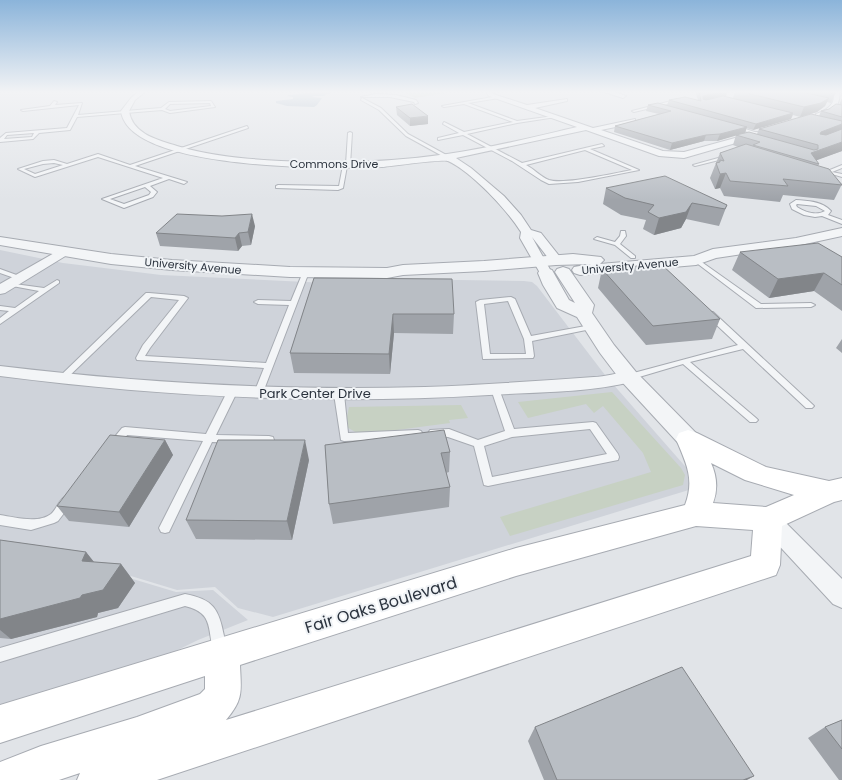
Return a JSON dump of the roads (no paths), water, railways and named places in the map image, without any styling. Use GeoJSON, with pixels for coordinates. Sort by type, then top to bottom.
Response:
{"type":"FeatureCollection","features":[{"type":"Feature","properties":{"kind":"main road"},"geometry":{"type":"LineString","coordinates":[[688,440],[721,458],[755,473],[791,485],[835,490]]}},
{"type":"Feature","properties":{"kind":"main road"},"geometry":{"type":"LineString","coordinates":[[688,440],[702,472],[703,494],[696,514]]}},
{"type":"Feature","properties":{"kind":"main road","name":"Fair Oaks Boulevard"},"geometry":{"type":"LineString","coordinates":[[0,724],[516,562],[696,514],[768,519],[835,490]]}},
{"type":"Feature","properties":{"kind":"main road"},"geometry":{"type":"LineString","coordinates":[[97,780],[765,565],[768,519]]}},
{"type":"Feature","properties":{"kind":"main road"},"geometry":{"type":"LineString","coordinates":[[4,780],[42,766],[137,736],[212,708],[223,696],[222,655]]}},
{"type":"Feature","properties":{"kind":"street","name":"Commons Drive"},"geometry":{"type":"LineString","coordinates":[[134,127],[140,133],[161,143],[216,157],[252,162],[302,165],[346,165],[448,157],[597,127]]}},
{"type":"Feature","properties":{"kind":"street"},"geometry":{"type":"LineString","coordinates":[[583,127],[656,153],[675,156],[684,155],[762,132]]}},
{"type":"Feature","properties":{"kind":"street"},"geometry":{"type":"LineString","coordinates":[[448,157],[468,170],[491,190],[517,217],[527,232],[526,238],[551,266],[551,285],[563,304],[587,320],[629,377],[688,440]]}},
{"type":"Feature","properties":{"kind":"street","name":"University Avenue"},"geometry":{"type":"LineString","coordinates":[[0,241],[63,252],[172,265],[306,272],[387,273],[404,278],[520,272],[596,260],[684,251],[713,254],[807,243],[842,232]]}},
{"type":"Feature","properties":{"kind":"street"},"geometry":{"type":"LineString","coordinates":[[9,284],[63,252]]}},
{"type":"Feature","properties":{"kind":"street","name":"University Avenue"},"geometry":{"type":"LineString","coordinates":[[551,266],[664,269],[713,254]]}},
{"type":"Feature","properties":{"kind":"street","name":"Park Center Drive"},"geometry":{"type":"LineString","coordinates":[[0,371],[129,386],[232,392],[339,394],[495,389],[607,382],[629,377]]}},
{"type":"Feature","properties":{"kind":"street"},"geometry":{"type":"LineString","coordinates":[[768,519],[842,596]]}},
{"type":"Feature","properties":{"kind":"lane"},"geometry":{"type":"LineString","coordinates":[[38,131],[33,138],[0,141],[6,134],[38,131],[69,129],[70,127]]}},
{"type":"Feature","properties":{"kind":"lane"},"geometry":{"type":"LineString","coordinates":[[131,166],[246,127]]}},
{"type":"Feature","properties":{"kind":"lane"},"geometry":{"type":"LineString","coordinates":[[399,127],[407,135],[448,157]]}},
{"type":"Feature","properties":{"kind":"lane"},"geometry":{"type":"LineString","coordinates":[[451,127],[463,135],[523,164],[549,182],[563,183],[637,170],[586,149]]}},
{"type":"Feature","properties":{"kind":"lane"},"geometry":{"type":"LineString","coordinates":[[440,139],[495,127]]}},
{"type":"Feature","properties":{"kind":"lane"},"geometry":{"type":"LineString","coordinates":[[737,127],[762,132]]}},
{"type":"Feature","properties":{"kind":"lane"},"geometry":{"type":"LineString","coordinates":[[278,186],[340,187],[346,165],[350,133]]}},
{"type":"Feature","properties":{"kind":"lane"},"geometry":{"type":"LineString","coordinates":[[743,138],[752,140]]}},
{"type":"Feature","properties":{"kind":"lane"},"geometry":{"type":"LineString","coordinates":[[523,164],[602,145]]}},
{"type":"Feature","properties":{"kind":"lane"},"geometry":{"type":"LineString","coordinates":[[67,165],[54,161],[47,161],[20,170],[35,176],[98,155],[184,182]]}},
{"type":"Feature","properties":{"kind":"lane"},"geometry":{"type":"LineString","coordinates":[[695,165],[734,156]]}},
{"type":"Feature","properties":{"kind":"lane"},"geometry":{"type":"LineString","coordinates":[[842,166],[827,172],[842,176]]}},
{"type":"Feature","properties":{"kind":"lane"},"geometry":{"type":"LineString","coordinates":[[147,186],[154,192],[151,196],[124,206],[105,199],[134,188],[147,186],[168,178]]}},
{"type":"Feature","properties":{"kind":"lane"},"geometry":{"type":"LineString","coordinates":[[824,214],[828,211],[815,204],[796,202],[792,206],[798,211],[804,213],[824,214],[842,222]]}},
{"type":"Feature","properties":{"kind":"lane"},"geometry":{"type":"LineString","coordinates":[[617,244],[623,236],[623,232]]}},
{"type":"Feature","properties":{"kind":"lane"},"geometry":{"type":"LineString","coordinates":[[597,239],[617,244],[633,257]]}},
{"type":"Feature","properties":{"kind":"lane"},"geometry":{"type":"LineString","coordinates":[[696,260],[759,306],[811,305]]}},
{"type":"Feature","properties":{"kind":"lane"},"geometry":{"type":"LineString","coordinates":[[0,271],[9,284],[46,290]]}},
{"type":"Feature","properties":{"kind":"lane"},"geometry":{"type":"LineString","coordinates":[[259,393],[306,272]]}},
{"type":"Feature","properties":{"kind":"lane"},"geometry":{"type":"LineString","coordinates":[[0,322],[57,282]]}},
{"type":"Feature","properties":{"kind":"lane"},"geometry":{"type":"LineString","coordinates":[[61,379],[148,295],[184,298],[146,347],[140,358],[269,366]]}},
{"type":"Feature","properties":{"kind":"lane"},"geometry":{"type":"LineString","coordinates":[[511,299],[528,339],[530,356],[486,357],[480,302],[511,299]]}},
{"type":"Feature","properties":{"kind":"lane"},"geometry":{"type":"LineString","coordinates":[[258,302],[294,303]]}},
{"type":"Feature","properties":{"kind":"lane"},"geometry":{"type":"LineString","coordinates":[[701,305],[809,406]]}},
{"type":"Feature","properties":{"kind":"lane"},"geometry":{"type":"LineString","coordinates":[[0,308],[16,310]]}},
{"type":"Feature","properties":{"kind":"lane"},"geometry":{"type":"LineString","coordinates":[[528,339],[587,320]]}},
{"type":"Feature","properties":{"kind":"lane"},"geometry":{"type":"LineString","coordinates":[[629,377],[744,346]]}},
{"type":"Feature","properties":{"kind":"lane"},"geometry":{"type":"LineString","coordinates":[[684,361],[753,420]]}},
{"type":"Feature","properties":{"kind":"lane"},"geometry":{"type":"LineString","coordinates":[[495,389],[511,433]]}},
{"type":"Feature","properties":{"kind":"lane"},"geometry":{"type":"LineString","coordinates":[[165,528],[232,392]]}},
{"type":"Feature","properties":{"kind":"lane"},"geometry":{"type":"LineString","coordinates":[[339,394],[344,437],[449,433],[478,444],[511,433],[593,425],[614,458],[488,482],[478,444]]}},
{"type":"Feature","properties":{"kind":"lane"},"geometry":{"type":"LineString","coordinates":[[107,453],[125,431],[210,438],[278,441]]}},
{"type":"Feature","properties":{"kind":"lane"},"geometry":{"type":"LineString","coordinates":[[0,520],[31,525],[54,518],[74,494]]}},
{"type":"Feature","properties":{"kind":"lane"},"geometry":{"type":"LineString","coordinates":[[0,655],[185,600],[198,602],[211,612],[222,655]]}}]}
